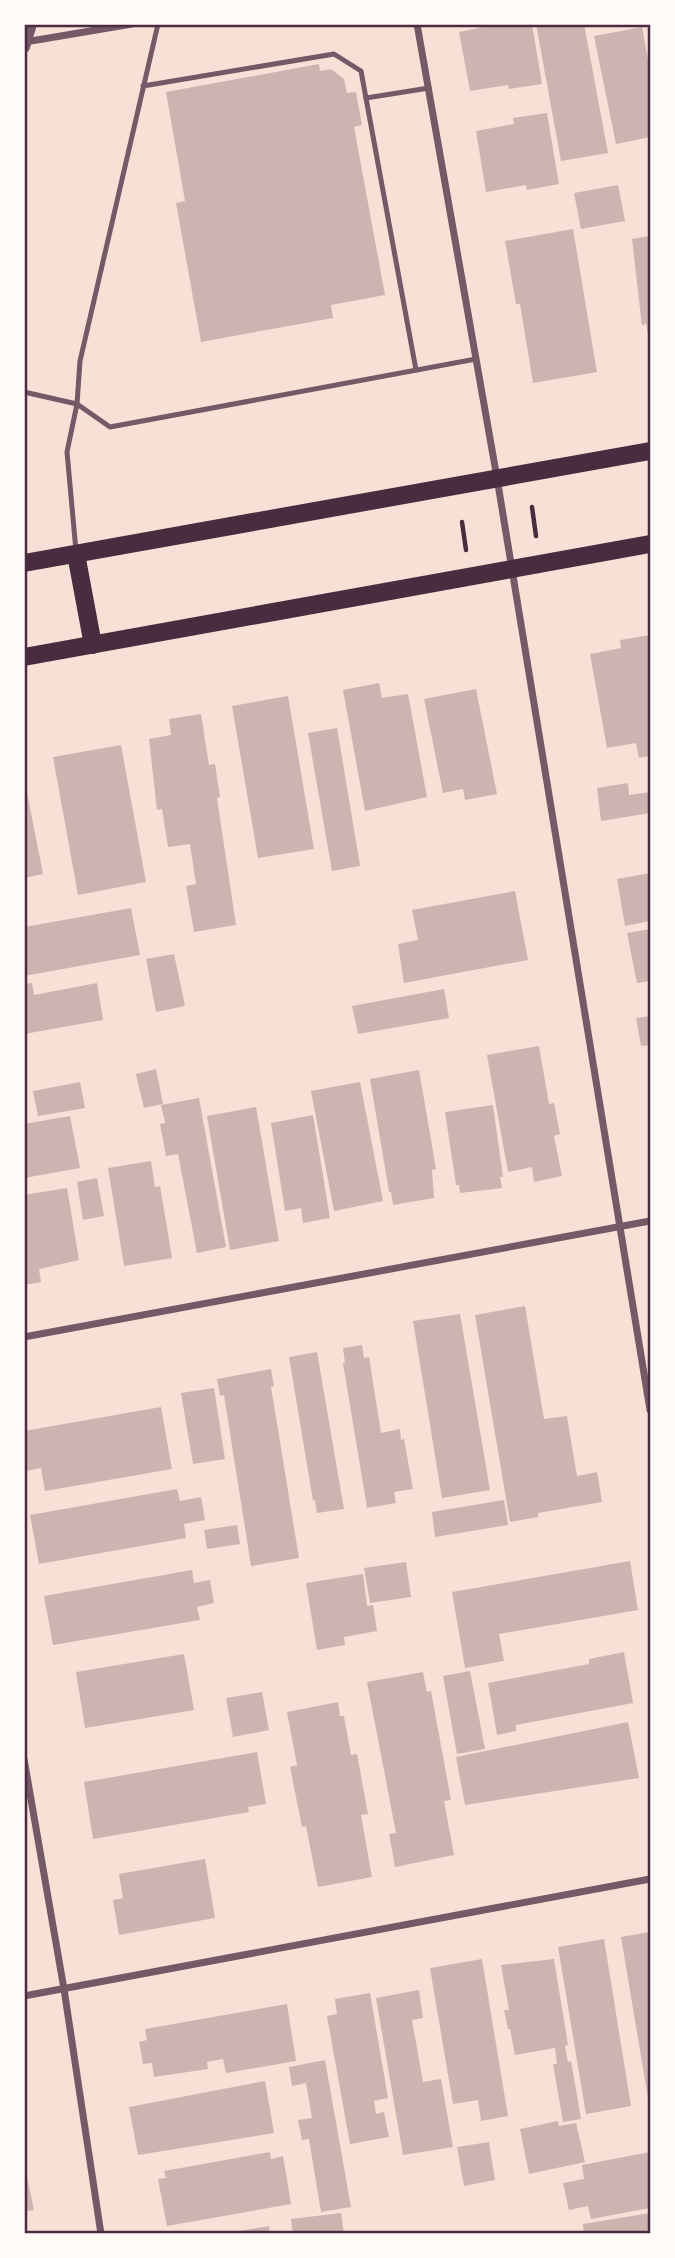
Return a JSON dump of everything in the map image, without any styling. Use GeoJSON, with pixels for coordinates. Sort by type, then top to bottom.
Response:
{"type":"FeatureCollection","features":[{"type":"Feature","properties":{"kind":"main road"},"geometry":{"type":"LineString","coordinates":[[24,563],[650,451]]}},
{"type":"Feature","properties":{"kind":"main road"},"geometry":{"type":"LineString","coordinates":[[24,657],[650,544]]}},
{"type":"Feature","properties":{"kind":"main road"},"geometry":{"type":"LineString","coordinates":[[76,554],[93,645]]}},
{"type":"Feature","properties":{"kind":"street"},"geometry":{"type":"LineString","coordinates":[[31,24],[25,44],[132,24]]}},
{"type":"Feature","properties":{"kind":"street"},"geometry":{"type":"LineString","coordinates":[[417,24],[497,478],[650,1410]]}},
{"type":"Feature","properties":{"kind":"street"},"geometry":{"type":"LineString","coordinates":[[24,1337],[650,1221]]}},
{"type":"Feature","properties":{"kind":"street"},"geometry":{"type":"LineString","coordinates":[[24,1759],[64,1989],[101,2234]]}},
{"type":"Feature","properties":{"kind":"street"},"geometry":{"type":"LineString","coordinates":[[24,1996],[650,1879]]}},
{"type":"Feature","properties":{"kind":"lane"},"geometry":{"type":"LineString","coordinates":[[76,554],[67,452],[76,404],[80,361],[158,24]]}},
{"type":"Feature","properties":{"kind":"lane"},"geometry":{"type":"LineString","coordinates":[[143,86],[334,54],[361,71],[416,370]]}},
{"type":"Feature","properties":{"kind":"lane"},"geometry":{"type":"LineString","coordinates":[[366,98],[429,88]]}},
{"type":"Feature","properties":{"kind":"lane"},"geometry":{"type":"LineString","coordinates":[[24,391],[76,404],[110,427],[476,359]]}},
{"type":"Feature","properties":{"kind":"path"},"geometry":{"type":"LineString","coordinates":[[532,507],[537,540]]}},
{"type":"Feature","properties":{"kind":"path"},"geometry":{"type":"LineString","coordinates":[[462,522],[467,558]]}},
{"type":"Feature","properties":{"kind":"building"},"geometry":{"type":"Polygon","coordinates":[[[498,24],[532,24],[542,84],[509,89],[508,85],[470,91],[459,32],[498,24]]]}},
{"type":"Feature","properties":{"kind":"building"},"geometry":{"type":"Polygon","coordinates":[[[536,24],[584,24],[608,153],[561,161],[536,24]]]}},
{"type":"Feature","properties":{"kind":"building"},"geometry":{"type":"Polygon","coordinates":[[[642,27],[650,71],[650,137],[616,144],[594,36],[642,27]]]}},
{"type":"Feature","properties":{"kind":"building"},"geometry":{"type":"Polygon","coordinates":[[[319,64],[320,71],[331,69],[344,79],[347,93],[356,92],[362,125],[354,127],[385,295],[331,305],[333,318],[201,342],[176,203],[185,201],[166,92],[319,64]]]}},
{"type":"Feature","properties":{"kind":"building"},"geometry":{"type":"Polygon","coordinates":[[[547,113],[559,184],[527,190],[526,185],[486,192],[476,131],[514,124],[513,118],[547,113]]]}},
{"type":"Feature","properties":{"kind":"building"},"geometry":{"type":"Polygon","coordinates":[[[618,185],[625,221],[581,229],[574,193],[618,185]]]}},
{"type":"Feature","properties":{"kind":"building"},"geometry":{"type":"Polygon","coordinates":[[[573,229],[597,372],[533,383],[520,304],[516,304],[505,241],[573,229]]]}},
{"type":"Feature","properties":{"kind":"building"},"geometry":{"type":"Polygon","coordinates":[[[650,236],[649,341],[646,323],[642,326],[632,239],[650,236]]]}},
{"type":"Feature","properties":{"kind":"building"},"geometry":{"type":"Polygon","coordinates":[[[650,635],[650,756],[639,758],[636,743],[607,748],[590,654],[621,648],[620,640],[650,635]]]}},
{"type":"Feature","properties":{"kind":"building"},"geometry":{"type":"Polygon","coordinates":[[[379,683],[382,698],[408,694],[427,797],[365,811],[343,690],[379,683]]]}},
{"type":"Feature","properties":{"kind":"building"},"geometry":{"type":"Polygon","coordinates":[[[476,689],[497,794],[465,800],[463,789],[443,793],[424,699],[476,689]]]}},
{"type":"Feature","properties":{"kind":"building"},"geometry":{"type":"Polygon","coordinates":[[[288,696],[314,849],[258,858],[232,706],[288,696]]]}},
{"type":"Feature","properties":{"kind":"building"},"geometry":{"type":"Polygon","coordinates":[[[201,714],[209,765],[215,764],[220,797],[217,798],[236,925],[194,932],[186,886],[196,884],[190,844],[168,847],[162,809],[157,810],[149,739],[171,735],[169,719],[201,714]]]}},
{"type":"Feature","properties":{"kind":"building"},"geometry":{"type":"Polygon","coordinates":[[[337,728],[360,866],[332,871],[308,733],[337,728]]]}},
{"type":"Feature","properties":{"kind":"building"},"geometry":{"type":"Polygon","coordinates":[[[121,745],[146,882],[78,895],[53,757],[121,745]]]}},
{"type":"Feature","properties":{"kind":"building"},"geometry":{"type":"Polygon","coordinates":[[[24,777],[43,874],[24,878],[24,777]]]}},
{"type":"Feature","properties":{"kind":"building"},"geometry":{"type":"Polygon","coordinates":[[[628,783],[629,795],[650,792],[650,813],[601,821],[597,788],[628,783]]]}},
{"type":"Feature","properties":{"kind":"building"},"geometry":{"type":"Polygon","coordinates":[[[650,873],[650,921],[625,926],[617,879],[650,873]]]}},
{"type":"Feature","properties":{"kind":"building"},"geometry":{"type":"Polygon","coordinates":[[[515,891],[528,960],[404,983],[398,944],[418,940],[412,910],[515,891]]]}},
{"type":"Feature","properties":{"kind":"building"},"geometry":{"type":"Polygon","coordinates":[[[131,908],[140,955],[24,976],[24,927],[131,908]]]}},
{"type":"Feature","properties":{"kind":"building"},"geometry":{"type":"Polygon","coordinates":[[[650,929],[650,981],[637,983],[627,933],[650,929]]]}},
{"type":"Feature","properties":{"kind":"building"},"geometry":{"type":"Polygon","coordinates":[[[174,954],[185,1006],[156,1012],[146,959],[174,954]]]}},
{"type":"Feature","properties":{"kind":"building"},"geometry":{"type":"Polygon","coordinates":[[[32,983],[34,995],[97,983],[103,1020],[24,1034],[24,984],[32,983]]]}},
{"type":"Feature","properties":{"kind":"building"},"geometry":{"type":"Polygon","coordinates":[[[444,989],[449,1018],[358,1034],[352,1006],[444,989]]]}},
{"type":"Feature","properties":{"kind":"building"},"geometry":{"type":"Polygon","coordinates":[[[650,1016],[650,1045],[641,1046],[636,1018],[650,1016]]]}},
{"type":"Feature","properties":{"kind":"building"},"geometry":{"type":"Polygon","coordinates":[[[539,1046],[549,1104],[554,1103],[560,1134],[554,1136],[562,1176],[534,1182],[532,1167],[508,1172],[487,1055],[539,1046]]]}},
{"type":"Feature","properties":{"kind":"building"},"geometry":{"type":"Polygon","coordinates":[[[156,1069],[163,1104],[144,1108],[136,1074],[156,1069]]]}},
{"type":"Feature","properties":{"kind":"building"},"geometry":{"type":"Polygon","coordinates":[[[419,1070],[436,1169],[432,1170],[434,1198],[393,1205],[370,1079],[419,1070]]]}},
{"type":"Feature","properties":{"kind":"building"},"geometry":{"type":"Polygon","coordinates":[[[80,1082],[85,1108],[38,1116],[33,1091],[80,1082]]]}},
{"type":"Feature","properties":{"kind":"building"},"geometry":{"type":"Polygon","coordinates":[[[360,1082],[383,1201],[334,1211],[311,1091],[360,1082]]]}},
{"type":"Feature","properties":{"kind":"building"},"geometry":{"type":"Polygon","coordinates":[[[199,1098],[226,1247],[197,1253],[178,1154],[166,1156],[160,1124],[165,1123],[161,1105],[199,1098]]]}},
{"type":"Feature","properties":{"kind":"building"},"geometry":{"type":"Polygon","coordinates":[[[493,1105],[503,1177],[500,1177],[502,1188],[460,1193],[459,1185],[456,1185],[445,1112],[493,1105]]]}},
{"type":"Feature","properties":{"kind":"building"},"geometry":{"type":"Polygon","coordinates":[[[256,1107],[279,1241],[230,1250],[207,1116],[256,1107]]]}},
{"type":"Feature","properties":{"kind":"building"},"geometry":{"type":"Polygon","coordinates":[[[313,1115],[330,1218],[303,1223],[301,1208],[285,1211],[271,1123],[313,1115]]]}},
{"type":"Feature","properties":{"kind":"building"},"geometry":{"type":"Polygon","coordinates":[[[70,1116],[80,1168],[24,1178],[24,1124],[70,1116]]]}},
{"type":"Feature","properties":{"kind":"building"},"geometry":{"type":"Polygon","coordinates":[[[151,1161],[155,1187],[160,1186],[172,1258],[124,1266],[108,1168],[151,1161]]]}},
{"type":"Feature","properties":{"kind":"building"},"geometry":{"type":"Polygon","coordinates":[[[97,1178],[104,1216],[83,1220],[77,1182],[97,1178]]]}},
{"type":"Feature","properties":{"kind":"building"},"geometry":{"type":"Polygon","coordinates":[[[67,1188],[79,1260],[39,1269],[41,1282],[24,1285],[24,1195],[67,1188]]]}},
{"type":"Feature","properties":{"kind":"building"},"geometry":{"type":"Polygon","coordinates":[[[525,1306],[544,1419],[567,1416],[577,1476],[597,1472],[602,1502],[538,1513],[538,1517],[510,1522],[475,1315],[525,1306]]]}},
{"type":"Feature","properties":{"kind":"building"},"geometry":{"type":"Polygon","coordinates":[[[460,1314],[490,1490],[442,1498],[413,1321],[460,1314]]]}},
{"type":"Feature","properties":{"kind":"building"},"geometry":{"type":"Polygon","coordinates":[[[362,1345],[364,1358],[369,1357],[381,1433],[400,1429],[413,1489],[394,1492],[396,1503],[367,1508],[343,1363],[343,1348],[362,1345]]]}},
{"type":"Feature","properties":{"kind":"building"},"geometry":{"type":"Polygon","coordinates":[[[317,1352],[344,1509],[317,1513],[289,1357],[317,1352]]]}},
{"type":"Feature","properties":{"kind":"building"},"geometry":{"type":"Polygon","coordinates":[[[271,1369],[274,1386],[271,1387],[299,1558],[251,1566],[224,1395],[220,1396],[217,1379],[271,1369]]]}},
{"type":"Feature","properties":{"kind":"building"},"geometry":{"type":"Polygon","coordinates":[[[214,1388],[225,1459],[193,1464],[181,1393],[214,1388]]]}},
{"type":"Feature","properties":{"kind":"building"},"geometry":{"type":"Polygon","coordinates":[[[161,1407],[172,1469],[45,1491],[41,1468],[26,1471],[24,1431],[161,1407]]]}},
{"type":"Feature","properties":{"kind":"building"},"geometry":{"type":"Polygon","coordinates":[[[177,1489],[180,1501],[201,1497],[205,1520],[184,1524],[186,1538],[39,1564],[30,1515],[177,1489]]]}},
{"type":"Feature","properties":{"kind":"building"},"geometry":{"type":"Polygon","coordinates":[[[504,1500],[508,1525],[435,1537],[432,1512],[504,1500]]]}},
{"type":"Feature","properties":{"kind":"building"},"geometry":{"type":"Polygon","coordinates":[[[237,1525],[240,1544],[207,1549],[204,1530],[237,1525]]]}},
{"type":"Feature","properties":{"kind":"building"},"geometry":{"type":"Polygon","coordinates":[[[630,1561],[638,1610],[499,1634],[504,1661],[465,1668],[452,1592],[630,1561]]]}},
{"type":"Feature","properties":{"kind":"building"},"geometry":{"type":"Polygon","coordinates":[[[406,1562],[411,1597],[370,1603],[364,1568],[406,1562]]]}},
{"type":"Feature","properties":{"kind":"building"},"geometry":{"type":"Polygon","coordinates":[[[192,1570],[194,1583],[210,1580],[214,1603],[197,1607],[200,1620],[53,1645],[44,1596],[192,1570]]]}},
{"type":"Feature","properties":{"kind":"building"},"geometry":{"type":"Polygon","coordinates":[[[363,1574],[367,1606],[373,1605],[377,1631],[344,1637],[345,1645],[317,1650],[306,1583],[363,1574]]]}},
{"type":"Feature","properties":{"kind":"building"},"geometry":{"type":"Polygon","coordinates":[[[624,1652],[633,1703],[516,1725],[516,1731],[497,1735],[488,1683],[589,1664],[589,1659],[624,1652]]]}},
{"type":"Feature","properties":{"kind":"building"},"geometry":{"type":"Polygon","coordinates":[[[184,1654],[194,1710],[85,1728],[76,1672],[184,1654]]]}},
{"type":"Feature","properties":{"kind":"building"},"geometry":{"type":"Polygon","coordinates":[[[470,1671],[485,1749],[457,1754],[443,1676],[470,1671]]]}},
{"type":"Feature","properties":{"kind":"building"},"geometry":{"type":"Polygon","coordinates":[[[423,1672],[427,1692],[431,1691],[451,1800],[444,1801],[454,1855],[395,1867],[389,1834],[396,1833],[367,1682],[423,1672]]]}},
{"type":"Feature","properties":{"kind":"building"},"geometry":{"type":"Polygon","coordinates":[[[262,1692],[269,1730],[233,1737],[226,1698],[262,1692]]]}},
{"type":"Feature","properties":{"kind":"building"},"geometry":{"type":"Polygon","coordinates":[[[338,1702],[340,1716],[344,1716],[351,1755],[357,1754],[368,1814],[361,1815],[372,1877],[318,1887],[306,1826],[302,1827],[290,1767],[297,1765],[287,1712],[338,1702]]]}},
{"type":"Feature","properties":{"kind":"building"},"geometry":{"type":"Polygon","coordinates":[[[628,1722],[639,1778],[465,1805],[456,1757],[628,1722]]]}},
{"type":"Feature","properties":{"kind":"building"},"geometry":{"type":"Polygon","coordinates":[[[257,1752],[266,1804],[248,1807],[249,1812],[93,1839],[84,1782],[257,1752]]]}},
{"type":"Feature","properties":{"kind":"building"},"geometry":{"type":"Polygon","coordinates":[[[205,1859],[215,1918],[119,1935],[113,1900],[123,1898],[119,1874],[205,1859]]]}},
{"type":"Feature","properties":{"kind":"building"},"geometry":{"type":"Polygon","coordinates":[[[650,1932],[650,2104],[649,2104],[621,1937],[650,1932]]]}},
{"type":"Feature","properties":{"kind":"building"},"geometry":{"type":"Polygon","coordinates":[[[604,1939],[631,2106],[586,2114],[558,1947],[604,1939]]]}},
{"type":"Feature","properties":{"kind":"building"},"geometry":{"type":"Polygon","coordinates":[[[482,1959],[508,2116],[481,2121],[478,2100],[453,2104],[430,1968],[482,1959]]]}},
{"type":"Feature","properties":{"kind":"building"},"geometry":{"type":"Polygon","coordinates":[[[554,1959],[568,2045],[565,2046],[568,2062],[571,2061],[581,2119],[563,2122],[553,2064],[557,2064],[555,2048],[515,2055],[504,2010],[509,2010],[501,1965],[554,1959]]]}},
{"type":"Feature","properties":{"kind":"building"},"geometry":{"type":"Polygon","coordinates":[[[419,1990],[423,2018],[412,2020],[423,2082],[441,2079],[453,2147],[403,2155],[376,1998],[419,1990]]]}},
{"type":"Feature","properties":{"kind":"building"},"geometry":{"type":"Polygon","coordinates":[[[370,1993],[388,2098],[374,2101],[376,2114],[384,2112],[389,2137],[350,2144],[327,2016],[337,2014],[335,1999],[370,1993]]]}},
{"type":"Feature","properties":{"kind":"building"},"geometry":{"type":"Polygon","coordinates":[[[287,2004],[296,2061],[226,2073],[223,2059],[207,2062],[208,2069],[154,2077],[152,2063],[143,2064],[139,2042],[147,2040],[145,2029],[287,2004]]]}},
{"type":"Feature","properties":{"kind":"building"},"geometry":{"type":"Polygon","coordinates":[[[325,2060],[351,2207],[321,2212],[309,2139],[302,2140],[298,2120],[312,2118],[306,2083],[292,2086],[289,2067],[325,2060]]]}},
{"type":"Feature","properties":{"kind":"building"},"geometry":{"type":"Polygon","coordinates":[[[265,2081],[274,2133],[138,2155],[129,2107],[265,2081]]]}},
{"type":"Feature","properties":{"kind":"building"},"geometry":{"type":"Polygon","coordinates":[[[558,2121],[559,2126],[576,2123],[585,2162],[529,2174],[520,2129],[558,2121]]]}},
{"type":"Feature","properties":{"kind":"building"},"geometry":{"type":"Polygon","coordinates":[[[489,2142],[495,2180],[464,2186],[457,2147],[489,2142]]]}},
{"type":"Feature","properties":{"kind":"building"},"geometry":{"type":"Polygon","coordinates":[[[270,2152],[271,2159],[283,2156],[291,2204],[167,2226],[158,2179],[166,2178],[164,2171],[270,2152]]]}},
{"type":"Feature","properties":{"kind":"building"},"geometry":{"type":"Polygon","coordinates":[[[650,2152],[650,2208],[591,2219],[588,2206],[569,2210],[563,2183],[584,2179],[582,2165],[650,2152]]]}},
{"type":"Feature","properties":{"kind":"building"},"geometry":{"type":"Polygon","coordinates":[[[24,2162],[34,2210],[24,2211],[24,2162]]]}},
{"type":"Feature","properties":{"kind":"building"},"geometry":{"type":"Polygon","coordinates":[[[341,2213],[344,2234],[293,2234],[291,2219],[341,2213]]]}},
{"type":"Feature","properties":{"kind":"building"},"geometry":{"type":"Polygon","coordinates":[[[650,2213],[650,2234],[584,2234],[583,2224],[650,2213]]]}},
{"type":"Feature","properties":{"kind":"building"},"geometry":{"type":"Polygon","coordinates":[[[269,2226],[270,2234],[234,2234],[234,2232],[269,2226]]]}}]}
